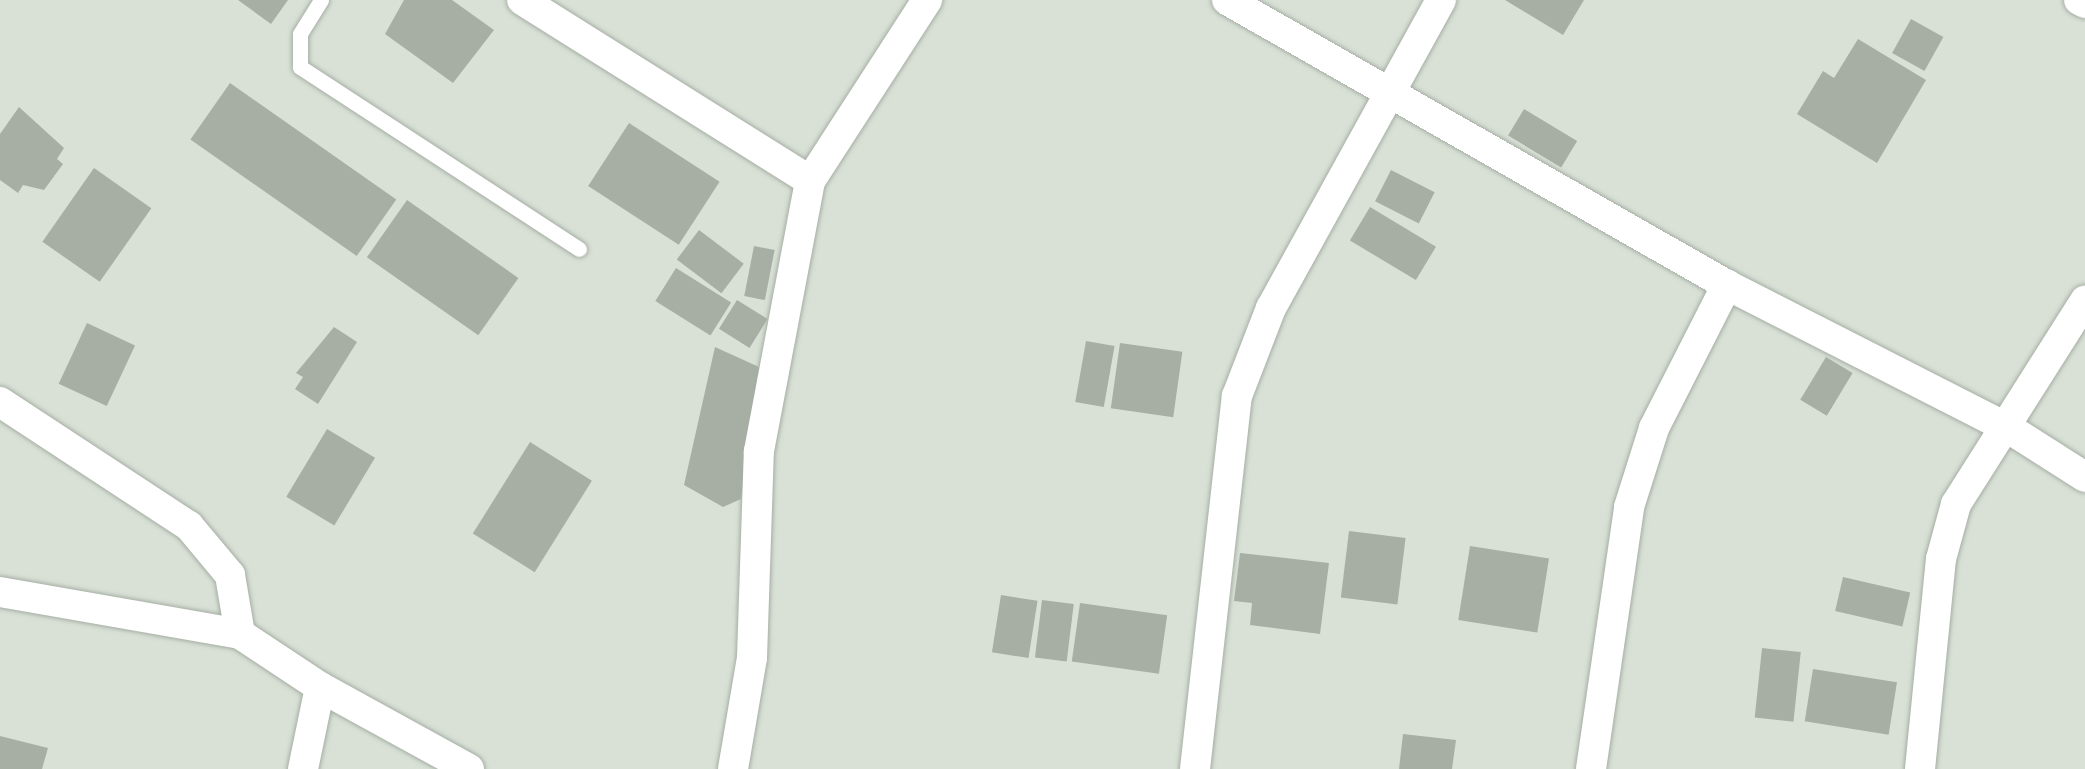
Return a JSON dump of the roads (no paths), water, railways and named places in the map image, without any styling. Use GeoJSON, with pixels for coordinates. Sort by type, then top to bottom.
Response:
{"type":"FeatureCollection","features":[{"type":"Feature","properties":{"kind":"street"},"geometry":{"type":"LineString","coordinates":[[522,0],[810,181]]}},
{"type":"Feature","properties":{"kind":"street"},"geometry":{"type":"LineString","coordinates":[[734,769],[752,658],[759,451],[810,181],[926,0]]}},
{"type":"Feature","properties":{"kind":"street"},"geometry":{"type":"LineString","coordinates":[[1227,0],[1727,285],[2008,428],[2085,478]]}},
{"type":"Feature","properties":{"kind":"street"},"geometry":{"type":"LineString","coordinates":[[1195,769],[1237,396],[1270,308],[1441,0]]}},
{"type":"Feature","properties":{"kind":"street"},"geometry":{"type":"LineString","coordinates":[[1591,769],[1630,507],[1654,428],[1727,285]]}},
{"type":"Feature","properties":{"kind":"street"},"geometry":{"type":"LineString","coordinates":[[1920,769],[1941,559],[1956,504],[2008,428],[2085,301]]}},
{"type":"Feature","properties":{"kind":"street"},"geometry":{"type":"LineString","coordinates":[[0,402],[189,526],[230,575],[240,634]]}},
{"type":"Feature","properties":{"kind":"street"},"geometry":{"type":"LineString","coordinates":[[0,592],[240,634],[320,687],[469,769]]}},
{"type":"Feature","properties":{"kind":"street"},"geometry":{"type":"LineString","coordinates":[[303,769],[320,687]]}},
{"type":"Feature","properties":{"kind":"lane"},"geometry":{"type":"LineString","coordinates":[[322,0],[300,34],[300,67],[580,249]]}}]}
